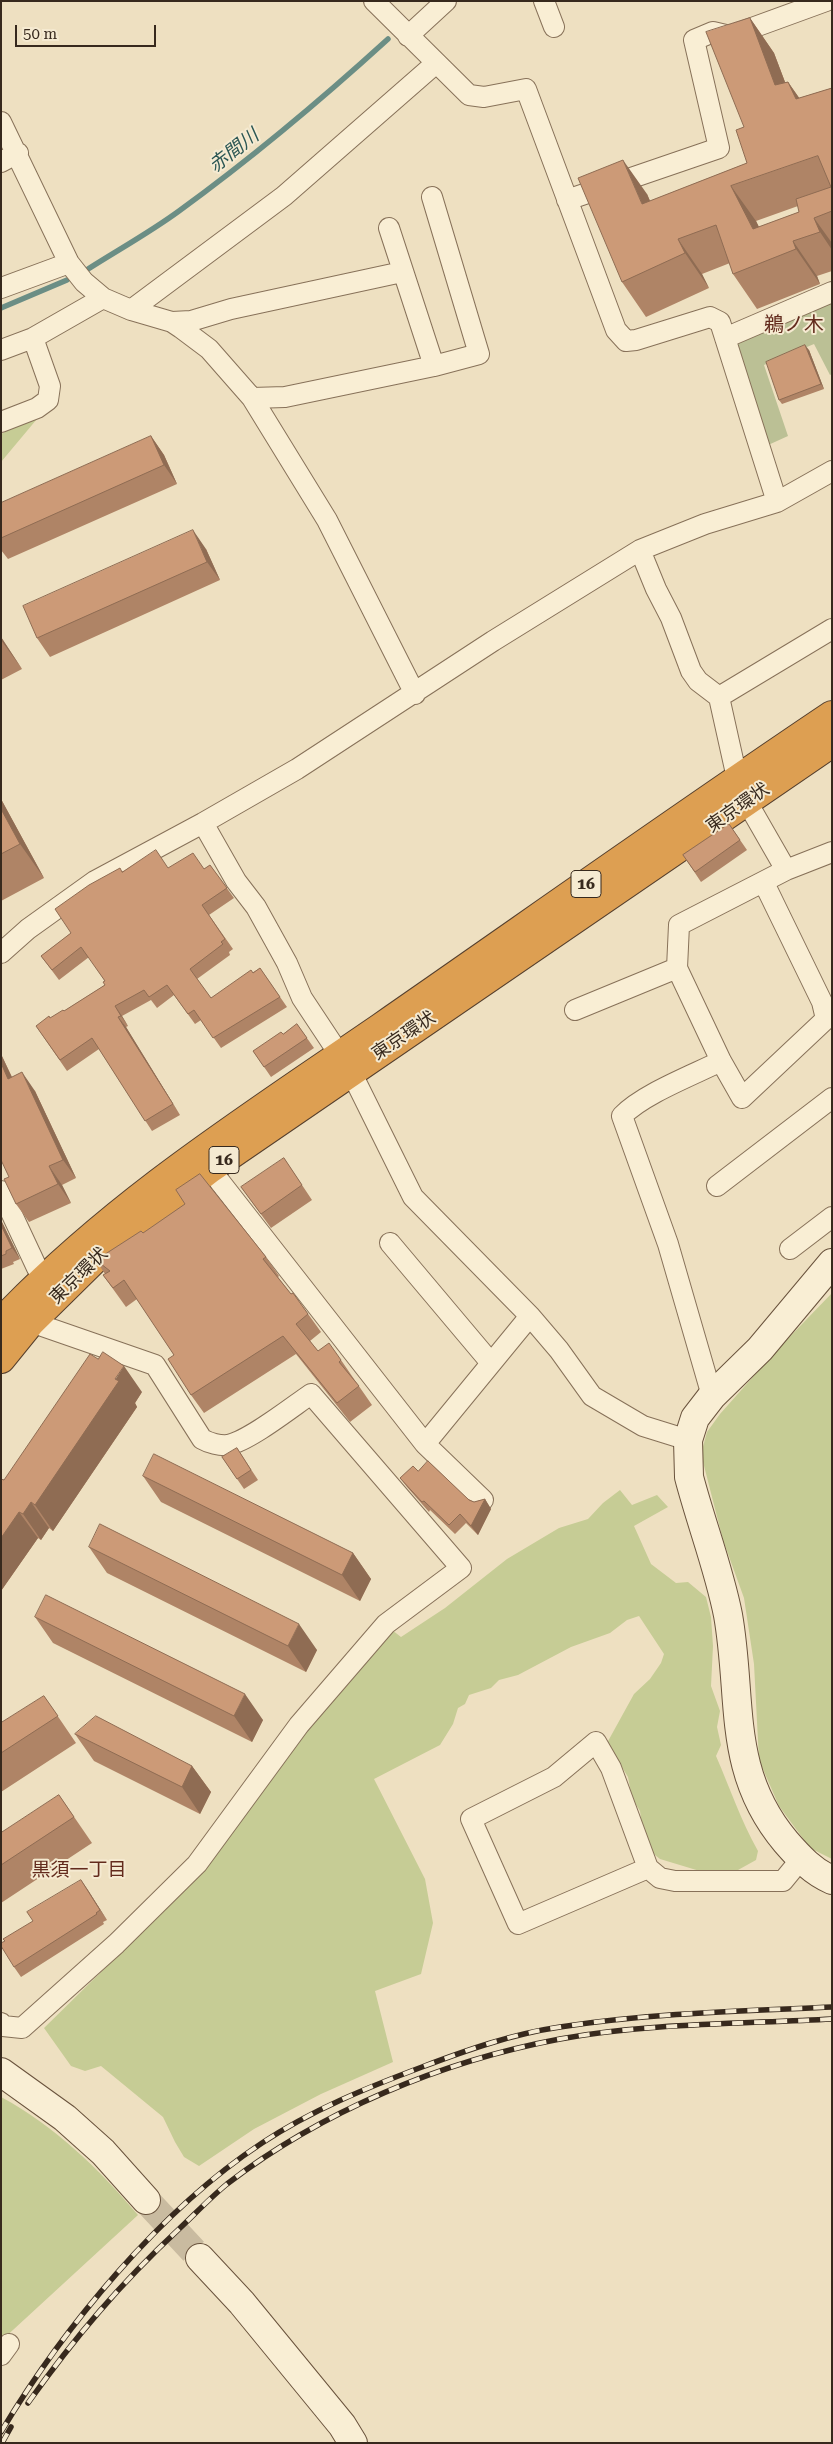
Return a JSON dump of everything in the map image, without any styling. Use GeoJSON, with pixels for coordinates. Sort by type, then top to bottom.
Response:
{"type":"FeatureCollection","features":[{"type":"Feature","properties":{"kind":"highway","name":"東京環状"},"geometry":{"type":"LineString","coordinates":[[1,1322],[45,1277],[89,1237],[168,1174],[346,1064],[742,790],[832,715]]}},
{"type":"Feature","properties":{"kind":"highway","name":"東京環状"},"geometry":{"type":"LineString","coordinates":[[742,790],[832,743]]}},
{"type":"Feature","properties":{"kind":"highway","name":"東京環状"},"geometry":{"type":"LineString","coordinates":[[1,1359],[32,1322],[101,1253],[346,1064]]}},
{"type":"Feature","properties":{"kind":"street"},"geometry":{"type":"LineString","coordinates":[[374,1],[468,96],[484,97],[526,89],[616,330],[626,341],[636,340],[710,317],[720,322],[777,502]]}},
{"type":"Feature","properties":{"kind":"street"},"geometry":{"type":"LineString","coordinates":[[408,36],[446,1]]}},
{"type":"Feature","properties":{"kind":"street"},"geometry":{"type":"LineString","coordinates":[[544,1],[554,27]]}},
{"type":"Feature","properties":{"kind":"street"},"geometry":{"type":"LineString","coordinates":[[567,200],[719,148],[694,40],[713,32],[730,36],[826,1]]}},
{"type":"Feature","properties":{"kind":"street"},"geometry":{"type":"LineString","coordinates":[[131,310],[284,196],[435,64]]}},
{"type":"Feature","properties":{"kind":"street"},"geometry":{"type":"LineString","coordinates":[[1,122],[10,158],[69,263],[84,282],[103,298],[131,310],[172,322],[191,321],[231,309],[402,272]]}},
{"type":"Feature","properties":{"kind":"street"},"geometry":{"type":"LineString","coordinates":[[252,398],[285,397],[434,366],[479,354],[432,197]]}},
{"type":"Feature","properties":{"kind":"street"},"geometry":{"type":"LineString","coordinates":[[389,228],[434,366]]}},
{"type":"Feature","properties":{"kind":"street"},"geometry":{"type":"LineString","coordinates":[[1,288],[69,263]]}},
{"type":"Feature","properties":{"kind":"street"},"geometry":{"type":"LineString","coordinates":[[725,338],[832,292]]}},
{"type":"Feature","properties":{"kind":"street"},"geometry":{"type":"LineString","coordinates":[[1,350],[33,338],[103,298]]}},
{"type":"Feature","properties":{"kind":"street"},"geometry":{"type":"LineString","coordinates":[[172,322],[209,349],[252,398],[327,520],[415,694]]}},
{"type":"Feature","properties":{"kind":"street"},"geometry":{"type":"LineString","coordinates":[[1,422],[37,408],[48,400],[50,386],[33,338]]}},
{"type":"Feature","properties":{"kind":"street"},"geometry":{"type":"LineString","coordinates":[[1,953],[28,929],[95,881],[203,823],[297,769],[493,642],[640,550],[705,524],[777,502],[832,471]]}},
{"type":"Feature","properties":{"kind":"street"},"geometry":{"type":"LineString","coordinates":[[640,550],[656,589],[671,618],[691,671],[698,681],[719,697],[742,790],[786,870]]}},
{"type":"Feature","properties":{"kind":"street"},"geometry":{"type":"LineString","coordinates":[[719,697],[832,629]]}},
{"type":"Feature","properties":{"kind":"street"},"geometry":{"type":"LineString","coordinates":[[203,823],[236,881],[256,907],[287,963],[302,998],[346,1064],[413,1196],[530,1316],[559,1350],[592,1396],[643,1426],[688,1440]]}},
{"type":"Feature","properties":{"kind":"street"},"geometry":{"type":"LineString","coordinates":[[764,882],[822,1002],[826,1019],[742,1098],[721,1061],[677,968],[679,925],[786,870],[832,852]]}},
{"type":"Feature","properties":{"kind":"street"},"geometry":{"type":"LineString","coordinates":[[575,1010],[677,968]]}},
{"type":"Feature","properties":{"kind":"street"},"geometry":{"type":"LineString","coordinates":[[712,1396],[668,1244],[622,1116],[628,1109],[665,1088],[721,1061]]}},
{"type":"Feature","properties":{"kind":"street"},"geometry":{"type":"LineString","coordinates":[[717,1186],[830,1102]]}},
{"type":"Feature","properties":{"kind":"street"},"geometry":{"type":"LineString","coordinates":[[210,1169],[425,1444],[483,1500]]}},
{"type":"Feature","properties":{"kind":"street"},"geometry":{"type":"LineString","coordinates":[[1,1191],[37,1268],[45,1277]]}},
{"type":"Feature","properties":{"kind":"street"},"geometry":{"type":"LineString","coordinates":[[790,1249],[832,1217]]}},
{"type":"Feature","properties":{"kind":"street"},"geometry":{"type":"LineString","coordinates":[[390,1243],[491,1363]]}},
{"type":"Feature","properties":{"kind":"street"},"geometry":{"type":"LineString","coordinates":[[832,1263],[760,1349],[712,1396],[694,1418],[688,1440],[689,1477],[726,1605],[732,1637],[742,1753],[752,1786],[771,1824],[801,1860],[832,1880]]}},
{"type":"Feature","properties":{"kind":"street"},"geometry":{"type":"LineString","coordinates":[[425,1444],[530,1316]]}},
{"type":"Feature","properties":{"kind":"street"},"geometry":{"type":"LineString","coordinates":[[1,2023],[3,2026],[22,2028],[116,1944],[196,1864],[299,1725],[386,1624],[461,1568],[311,1394],[256,1432],[228,1445],[210,1444],[202,1439],[155,1365],[32,1322]]}},
{"type":"Feature","properties":{"kind":"street"},"geometry":{"type":"LineString","coordinates":[[648,1868],[518,1924],[471,1819],[554,1777],[596,1742],[611,1768],[648,1868],[660,1878],[675,1881],[783,1882],[801,1860]]}},
{"type":"Feature","properties":{"kind":"street"},"geometry":{"type":"LineString","coordinates":[[1,2072],[65,2118],[103,2152],[146,2200]]}},
{"type":"Feature","properties":{"kind":"street"},"geometry":{"type":"LineString","coordinates":[[200,2258],[242,2303],[342,2425],[354,2443]]}},
{"type":"Feature","properties":{"kind":"green space"},"geometry":{"type":"Polygon","coordinates":[[[832,300],[832,374],[830,375],[814,344],[764,365],[788,436],[766,446],[733,343],[832,300]]]}},
{"type":"Feature","properties":{"kind":"green space"},"geometry":{"type":"Polygon","coordinates":[[[42,413],[1,462],[1,434],[42,413]]]}},
{"type":"Feature","properties":{"kind":"green space"},"geometry":{"type":"Polygon","coordinates":[[[832,1293],[832,1859],[810,1848],[779,1806],[759,1760],[754,1664],[744,1598],[723,1540],[701,1454],[707,1432],[720,1414],[776,1351],[832,1293]]]}},
{"type":"Feature","properties":{"kind":"green space"},"geometry":{"type":"Polygon","coordinates":[[[620,1490],[632,1505],[657,1495],[668,1507],[634,1526],[651,1564],[676,1583],[688,1582],[706,1597],[711,1617],[713,1646],[711,1686],[720,1711],[717,1727],[721,1745],[716,1756],[758,1851],[756,1860],[738,1870],[721,1873],[703,1872],[660,1859],[650,1851],[643,1832],[640,1811],[632,1798],[628,1777],[607,1743],[634,1694],[650,1679],[661,1663],[664,1654],[639,1616],[627,1620],[610,1633],[571,1647],[518,1675],[499,1680],[491,1688],[469,1695],[465,1704],[458,1708],[453,1724],[440,1745],[374,1779],[425,1879],[433,1923],[421,1974],[375,1991],[393,2062],[321,2094],[254,2129],[199,2166],[184,2157],[163,2117],[101,2066],[85,2071],[71,2066],[44,2028],[206,1869],[306,1733],[392,1630],[401,1637],[445,1608],[507,1559],[559,1528],[588,1519],[603,1503],[620,1490]]]}},
{"type":"Feature","properties":{"kind":"green space"},"geometry":{"type":"Polygon","coordinates":[[[1,2097],[40,2121],[58,2135],[108,2181],[138,2215],[1,2341],[1,2097]]]}},
{"type":"Feature","properties":{"kind":"building"},"geometry":{"type":"Polygon","coordinates":[[[750,18],[775,85],[788,82],[796,99],[832,88],[832,211],[814,218],[820,232],[793,241],[796,249],[733,274],[716,225],[678,239],[685,253],[622,282],[578,178],[623,160],[642,204],[747,163],[736,130],[744,127],[706,32],[750,18]],[[818,156],[731,186],[753,229],[799,212],[796,199],[831,187],[818,156]]]}},
{"type":"Feature","properties":{"kind":"building"},"geometry":{"type":"Polygon","coordinates":[[[805,345],[821,384],[779,400],[766,362],[805,345]]]}},
{"type":"Feature","properties":{"kind":"building"},"geometry":{"type":"Polygon","coordinates":[[[151,436],[164,465],[1,538],[1,503],[151,436]]]}},
{"type":"Feature","properties":{"kind":"building"},"geometry":{"type":"Polygon","coordinates":[[[193,530],[207,562],[37,638],[23,606],[193,530]]]}},
{"type":"Feature","properties":{"kind":"building"},"geometry":{"type":"Polygon","coordinates":[[[1,809],[20,844],[1,854],[1,809]]]}},
{"type":"Feature","properties":{"kind":"building"},"geometry":{"type":"Polygon","coordinates":[[[729,824],[740,840],[695,872],[683,855],[729,824]]]}},
{"type":"Feature","properties":{"kind":"building"},"geometry":{"type":"Polygon","coordinates":[[[156,850],[168,868],[193,853],[204,869],[210,865],[227,888],[202,905],[225,939],[221,942],[223,944],[190,969],[211,998],[251,970],[253,973],[260,968],[280,997],[213,1038],[194,1010],[188,1014],[167,985],[149,997],[144,990],[115,1006],[121,1016],[118,1017],[173,1104],[145,1121],[92,1038],[60,1060],[36,1026],[49,1016],[50,1018],[64,1011],[105,985],[103,982],[105,981],[81,947],[52,970],[41,956],[71,933],[55,909],[89,885],[120,868],[122,872],[156,850]]]}},
{"type":"Feature","properties":{"kind":"building"},"geometry":{"type":"Polygon","coordinates":[[[297,1024],[307,1038],[264,1067],[253,1051],[281,1032],[283,1034],[297,1024]]]}},
{"type":"Feature","properties":{"kind":"building"},"geometry":{"type":"Polygon","coordinates":[[[1,1063],[8,1079],[22,1072],[63,1160],[49,1166],[58,1184],[16,1204],[4,1179],[9,1177],[1,1160],[1,1063]]]}},
{"type":"Feature","properties":{"kind":"building"},"geometry":{"type":"Polygon","coordinates":[[[284,1158],[302,1185],[261,1214],[241,1187],[284,1158]]]}},
{"type":"Feature","properties":{"kind":"building"},"geometry":{"type":"Polygon","coordinates":[[[200,1174],[266,1257],[263,1259],[291,1294],[293,1293],[308,1314],[296,1324],[318,1351],[329,1343],[341,1360],[339,1362],[359,1386],[337,1403],[283,1336],[191,1395],[168,1359],[174,1355],[124,1280],[113,1288],[103,1275],[110,1271],[96,1260],[141,1231],[143,1233],[185,1204],[176,1190],[200,1174]]]}},
{"type":"Feature","properties":{"kind":"building"},"geometry":{"type":"Polygon","coordinates":[[[1,1225],[12,1248],[1,1256],[1,1225]]]}},
{"type":"Feature","properties":{"kind":"building"},"geometry":{"type":"Polygon","coordinates":[[[103,1352],[124,1366],[115,1379],[119,1381],[35,1505],[31,1502],[23,1514],[19,1512],[1,1538],[1,1479],[4,1480],[90,1354],[98,1359],[103,1352]]]}},
{"type":"Feature","properties":{"kind":"building"},"geometry":{"type":"Polygon","coordinates":[[[237,1448],[251,1470],[237,1479],[222,1457],[237,1448]]]}},
{"type":"Feature","properties":{"kind":"building"},"geometry":{"type":"Polygon","coordinates":[[[154,1454],[353,1553],[342,1575],[143,1476],[154,1454]]]}},
{"type":"Feature","properties":{"kind":"building"},"geometry":{"type":"Polygon","coordinates":[[[428,1461],[469,1500],[474,1502],[485,1499],[471,1526],[460,1514],[449,1525],[424,1501],[422,1502],[400,1478],[413,1466],[418,1471],[428,1461]]]}},
{"type":"Feature","properties":{"kind":"building"},"geometry":{"type":"Polygon","coordinates":[[[100,1524],[299,1624],[288,1646],[89,1547],[100,1524]]]}},
{"type":"Feature","properties":{"kind":"building"},"geometry":{"type":"Polygon","coordinates":[[[46,1595],[245,1694],[234,1716],[35,1617],[46,1595]]]}},
{"type":"Feature","properties":{"kind":"building"},"geometry":{"type":"Polygon","coordinates":[[[44,1696],[58,1716],[1,1753],[1,1723],[44,1696]]]}},
{"type":"Feature","properties":{"kind":"building"},"geometry":{"type":"Polygon","coordinates":[[[96,1716],[192,1766],[182,1787],[75,1734],[96,1716]]]}},
{"type":"Feature","properties":{"kind":"building"},"geometry":{"type":"Polygon","coordinates":[[[59,1795],[74,1817],[1,1865],[1,1833],[59,1795]]]}},
{"type":"Feature","properties":{"kind":"building"},"geometry":{"type":"Polygon","coordinates":[[[81,1880],[100,1910],[97,1914],[14,1967],[1,1946],[1,1943],[5,1941],[3,1939],[33,1921],[27,1912],[81,1880]]]}},
{"type":"Feature","properties":{"kind":"waterway","name":"赤間川"},"geometry":{"type":"LineString","coordinates":[[85,271],[156,227],[206,191],[286,128],[388,39]]}},
{"type":"Feature","properties":{"kind":"waterway","name":"赤間川"},"geometry":{"type":"LineString","coordinates":[[1,308],[67,280]]}},
{"type":"Feature","properties":{"kind":"tunnel"},"geometry":{"type":"LineString","coordinates":[[146,2200],[200,2258]]}},
{"type":"Feature","properties":{"kind":"railway"},"geometry":{"type":"LineString","coordinates":[[1,2432],[54,2352],[116,2274],[151,2236],[224,2170],[262,2143],[300,2120],[380,2083],[490,2043],[542,2030],[594,2022],[662,2016],[832,2007]]}},
{"type":"Feature","properties":{"kind":"railway"},"geometry":{"type":"LineString","coordinates":[[28,2403],[99,2312],[137,2270],[215,2195],[227,2184],[264,2158],[343,2112],[385,2092],[428,2075],[472,2061],[560,2039],[661,2027],[832,2019]]}},
{"type":"Feature","properties":{"kind":"railway"},"geometry":{"type":"LineString","coordinates":[[2,2443],[11,2427]]}},
{"type":"Feature","properties":{"kind":"district","name":"鵜ノ木"},"geometry":{"type":"Point","coordinates":[794,325]}},
{"type":"Feature","properties":{"kind":"district","name":"黒須一丁目"},"geometry":{"type":"Point","coordinates":[79,1870]}}]}
